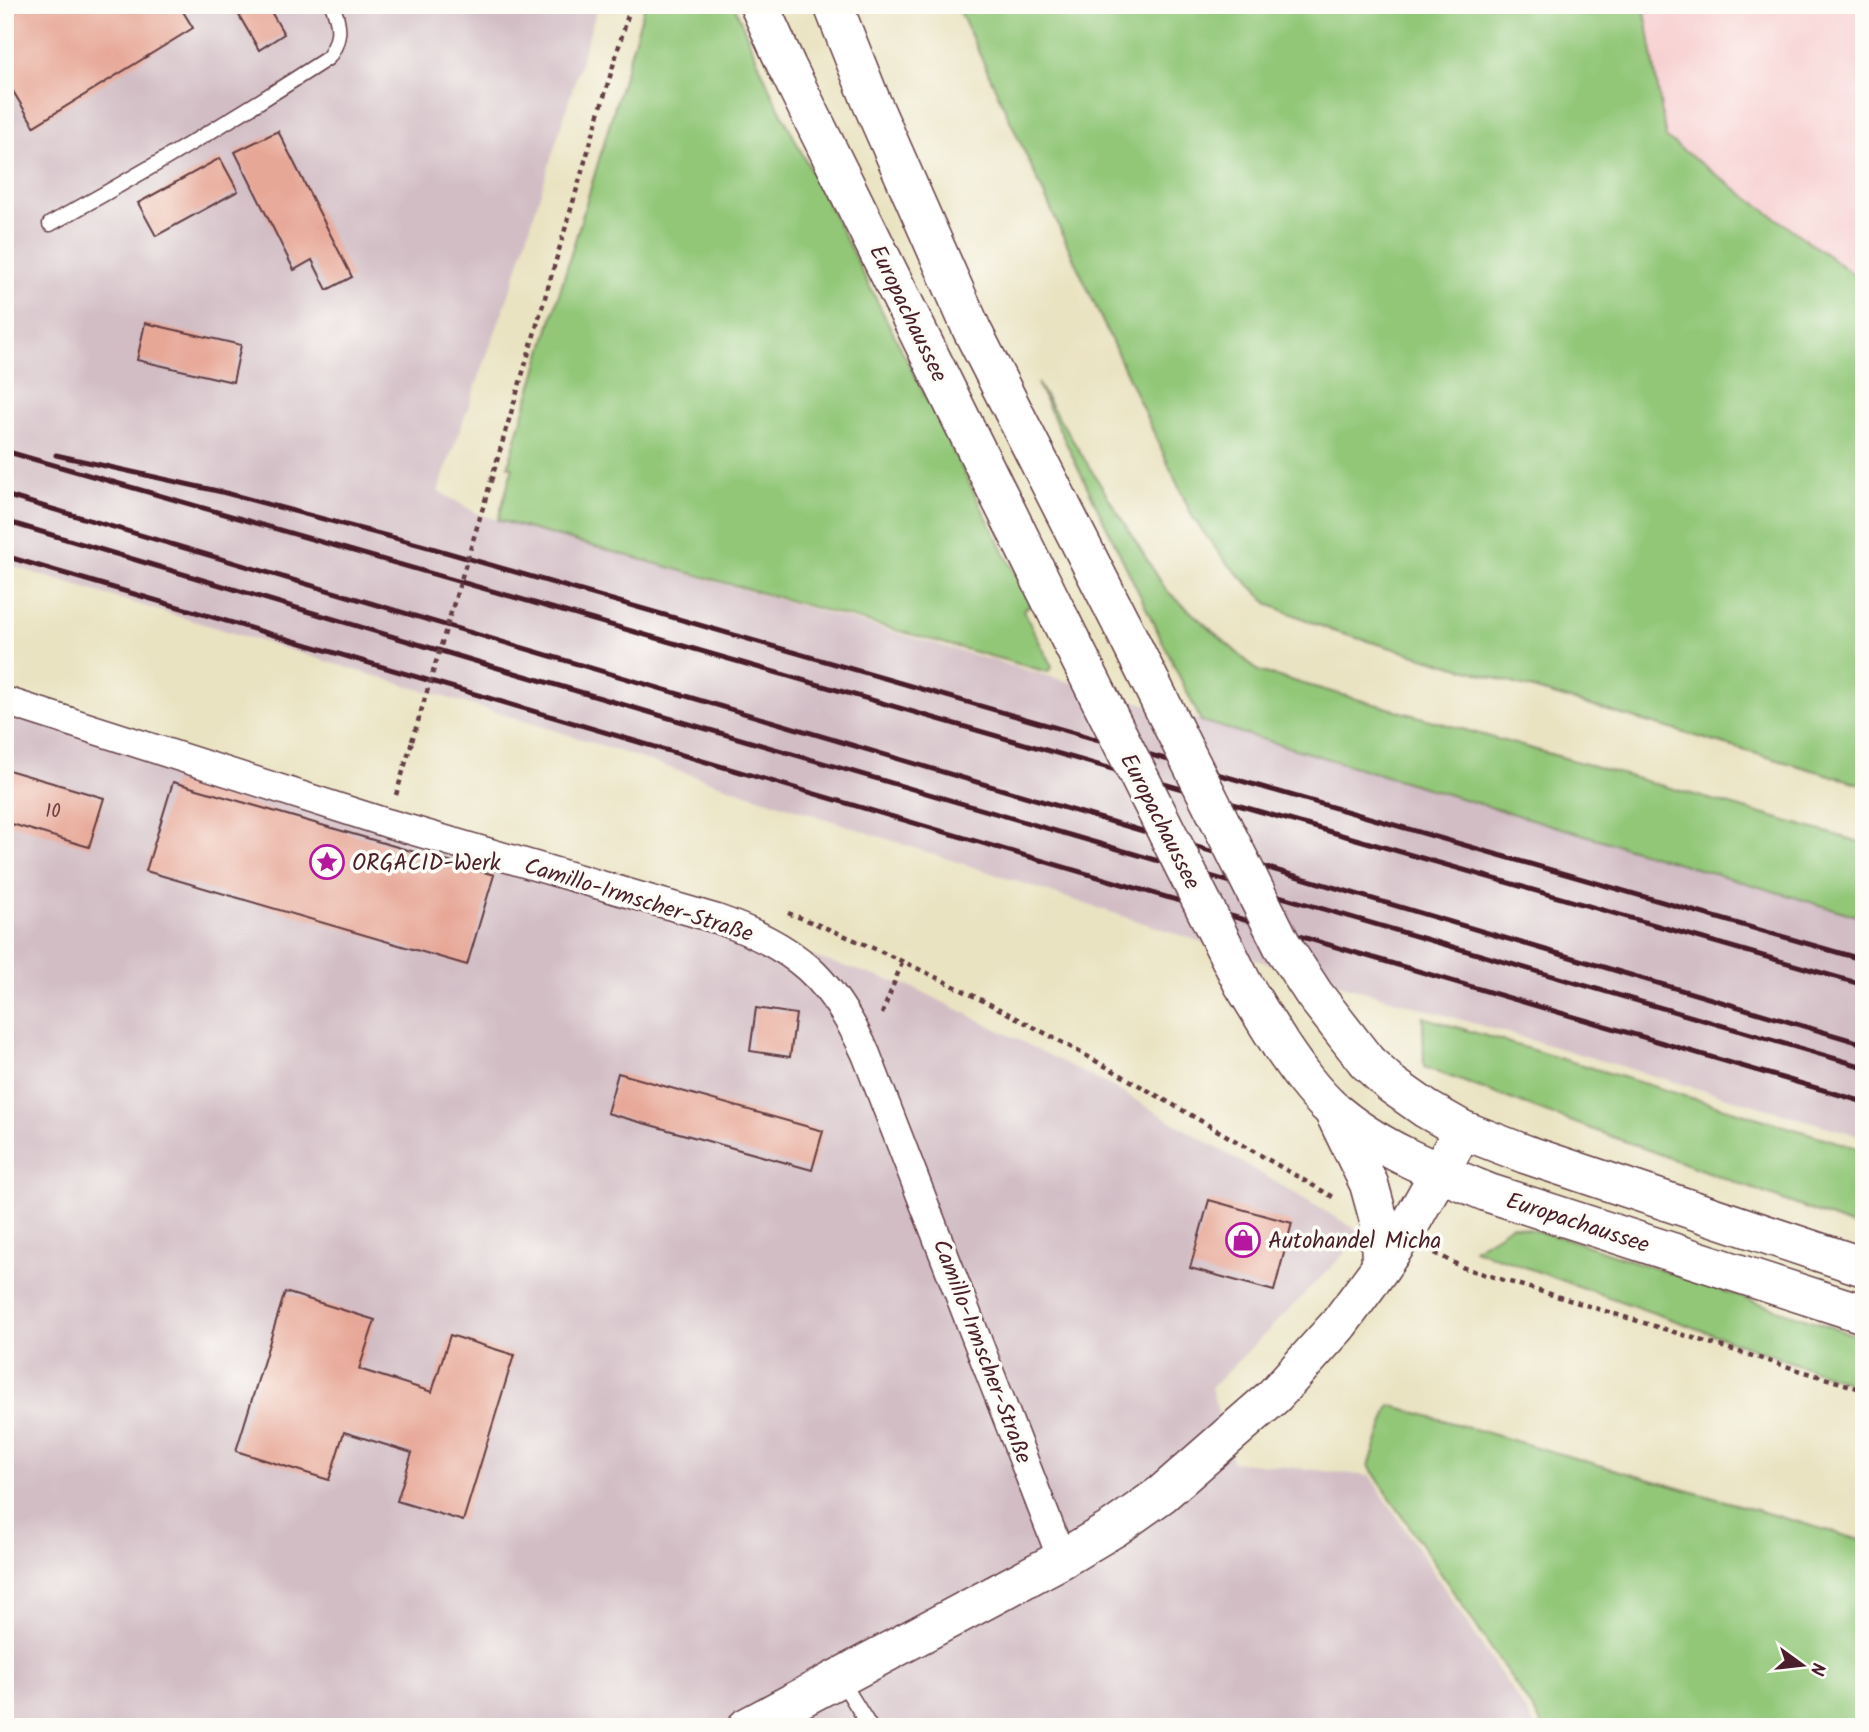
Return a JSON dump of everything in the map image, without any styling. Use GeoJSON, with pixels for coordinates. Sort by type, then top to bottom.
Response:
{"type":"FeatureCollection","features":[{"type":"Feature","properties":{"kind":"main road","name":"Europachaussee"},"geometry":{"type":"LineString","coordinates":[[759,5],[787,67],[1243,984],[1296,1070],[1333,1110],[1369,1136],[1440,1173],[1489,1193],[1864,1314]]}},
{"type":"Feature","properties":{"kind":"main road"},"geometry":{"type":"LineString","coordinates":[[833,5],[972,330],[1282,945],[1314,994],[1367,1062],[1404,1093],[1463,1130],[1525,1154],[1864,1267]]}},
{"type":"Feature","properties":{"kind":"main road"},"geometry":{"type":"LineString","coordinates":[[1333,1110],[1369,1184],[1391,1251]]}},
{"type":"Feature","properties":{"kind":"main road"},"geometry":{"type":"LineString","coordinates":[[747,1727],[1062,1559],[1114,1528],[1162,1494],[1274,1396],[1338,1325],[1391,1251],[1440,1173],[1463,1130]]}},
{"type":"Feature","properties":{"kind":"street","name":"Camillo-Irmscher-Straße"},"geometry":{"type":"LineString","coordinates":[[5,701],[387,822],[717,919],[780,945],[821,979],[854,1026],[1062,1559]]}},
{"type":"Feature","properties":{"kind":"lane"},"geometry":{"type":"LineString","coordinates":[[50,223],[123,184],[246,111],[328,58],[337,46],[340,26],[332,5]]}},
{"type":"Feature","properties":{"kind":"lane"},"geometry":{"type":"LineString","coordinates":[[839,1678],[870,1727]]}},
{"type":"Feature","properties":{"kind":"path"},"geometry":{"type":"LineString","coordinates":[[396,795],[492,481],[631,5]]}},
{"type":"Feature","properties":{"kind":"path"},"geometry":{"type":"LineString","coordinates":[[866,1054],[903,960]]}},
{"type":"Feature","properties":{"kind":"path"},"geometry":{"type":"LineString","coordinates":[[1391,1251],[1464,1268],[1864,1390]]}},
{"type":"Feature","properties":{"kind":"shaded area"},"geometry":{"type":"Polygon","coordinates":[[[5,5],[598,5],[513,283],[438,491],[480,515],[1129,699],[1864,918],[1864,1137],[1260,961],[557,731],[5,564],[5,5]]]}},
{"type":"Feature","properties":{"kind":"shaded area"},"geometry":{"type":"Polygon","coordinates":[[[1644,5],[1864,5],[1864,282],[1666,138],[1644,5]]]}},
{"type":"Feature","properties":{"kind":"shaded area"},"geometry":{"type":"Polygon","coordinates":[[[5,710],[915,988],[1118,1090],[1364,1234],[1211,1388],[1232,1461],[1370,1476],[1536,1727],[5,1727],[5,710]]]}},
{"type":"Feature","properties":{"kind":"green space"},"geometry":{"type":"Polygon","coordinates":[[[645,5],[734,5],[771,92],[1031,605],[1023,610],[1052,667],[1048,672],[498,520],[513,467],[508,466],[645,5]]]}},
{"type":"Feature","properties":{"kind":"green space"},"geometry":{"type":"Polygon","coordinates":[[[957,5],[1644,5],[1666,138],[1864,282],[1864,785],[1333,631],[1270,605],[1226,562],[1193,518],[957,5]]]}},
{"type":"Feature","properties":{"kind":"green space"},"geometry":{"type":"Polygon","coordinates":[[[1037,383],[1166,590],[1258,671],[1864,843],[1864,918],[1201,721],[1037,383]]]}},
{"type":"Feature","properties":{"kind":"green space"},"geometry":{"type":"Polygon","coordinates":[[[1423,1017],[1864,1150],[1864,1230],[1424,1067],[1423,1017]]]}},
{"type":"Feature","properties":{"kind":"green space"},"geometry":{"type":"Polygon","coordinates":[[[1512,1225],[1567,1239],[1864,1338],[1864,1388],[1474,1249],[1512,1225]]]}},
{"type":"Feature","properties":{"kind":"green space"},"geometry":{"type":"Polygon","coordinates":[[[1390,1405],[1864,1541],[1864,1727],[1544,1727],[1369,1466],[1390,1405]]]}},
{"type":"Feature","properties":{"kind":"building"},"geometry":{"type":"Polygon","coordinates":[[[24,5],[179,5],[193,28],[34,126],[5,78],[5,17],[24,5]]]}},
{"type":"Feature","properties":{"kind":"building"},"geometry":{"type":"Polygon","coordinates":[[[233,5],[267,5],[284,34],[259,50],[233,5]]]}},
{"type":"Feature","properties":{"kind":"building"},"geometry":{"type":"Polygon","coordinates":[[[278,131],[352,277],[327,290],[312,260],[294,270],[235,152],[278,131]]]}},
{"type":"Feature","properties":{"kind":"building"},"geometry":{"type":"Polygon","coordinates":[[[220,158],[238,191],[156,236],[138,203],[220,158]]]}},
{"type":"Feature","properties":{"kind":"building"},"geometry":{"type":"Polygon","coordinates":[[[145,323],[241,345],[233,382],[137,360],[145,323]]]}},
{"type":"Feature","properties":{"kind":"building"},"geometry":{"type":"Polygon","coordinates":[[[5,769],[104,798],[89,847],[5,822],[5,769]]]}},
{"type":"Feature","properties":{"kind":"building"},"geometry":{"type":"Polygon","coordinates":[[[173,782],[494,875],[467,965],[146,871],[173,782]]]}},
{"type":"Feature","properties":{"kind":"building"},"geometry":{"type":"Polygon","coordinates":[[[756,1008],[796,1014],[790,1057],[750,1051],[756,1008]]]}},
{"type":"Feature","properties":{"kind":"building"},"geometry":{"type":"Polygon","coordinates":[[[618,1073],[823,1131],[812,1170],[607,1113],[618,1073]]]}},
{"type":"Feature","properties":{"kind":"building","name":"Autohandel Micha"},"geometry":{"type":"Polygon","coordinates":[[[1209,1200],[1292,1223],[1274,1291],[1190,1268],[1209,1200]]]}},
{"type":"Feature","properties":{"kind":"building"},"geometry":{"type":"Polygon","coordinates":[[[285,1292],[375,1320],[359,1369],[432,1392],[450,1335],[514,1355],[463,1521],[397,1501],[412,1453],[344,1432],[329,1480],[236,1451],[285,1292]]]}},
{"type":"Feature","properties":{"kind":"railway"},"geometry":{"type":"LineString","coordinates":[[5,451],[1864,985]]}},
{"type":"Feature","properties":{"kind":"railway"},"geometry":{"type":"LineString","coordinates":[[56,455],[222,492],[421,545],[1864,960]]}},
{"type":"Feature","properties":{"kind":"railway"},"geometry":{"type":"LineString","coordinates":[[5,495],[1864,1044]]}},
{"type":"Feature","properties":{"kind":"railway"},"geometry":{"type":"LineString","coordinates":[[5,521],[515,673],[1864,1067]]}},
{"type":"Feature","properties":{"kind":"railway"},"geometry":{"type":"LineString","coordinates":[[5,556],[1864,1102]]}},
{"type":"Feature","properties":{"kind":"place","name":"ORGACID-Werk"},"geometry":{"type":"Point","coordinates":[327,862]}},
{"type":"Feature","properties":{"kind":"place","name":"Autohandel Micha"},"geometry":{"type":"Point","coordinates":[1243,1240]}}]}
